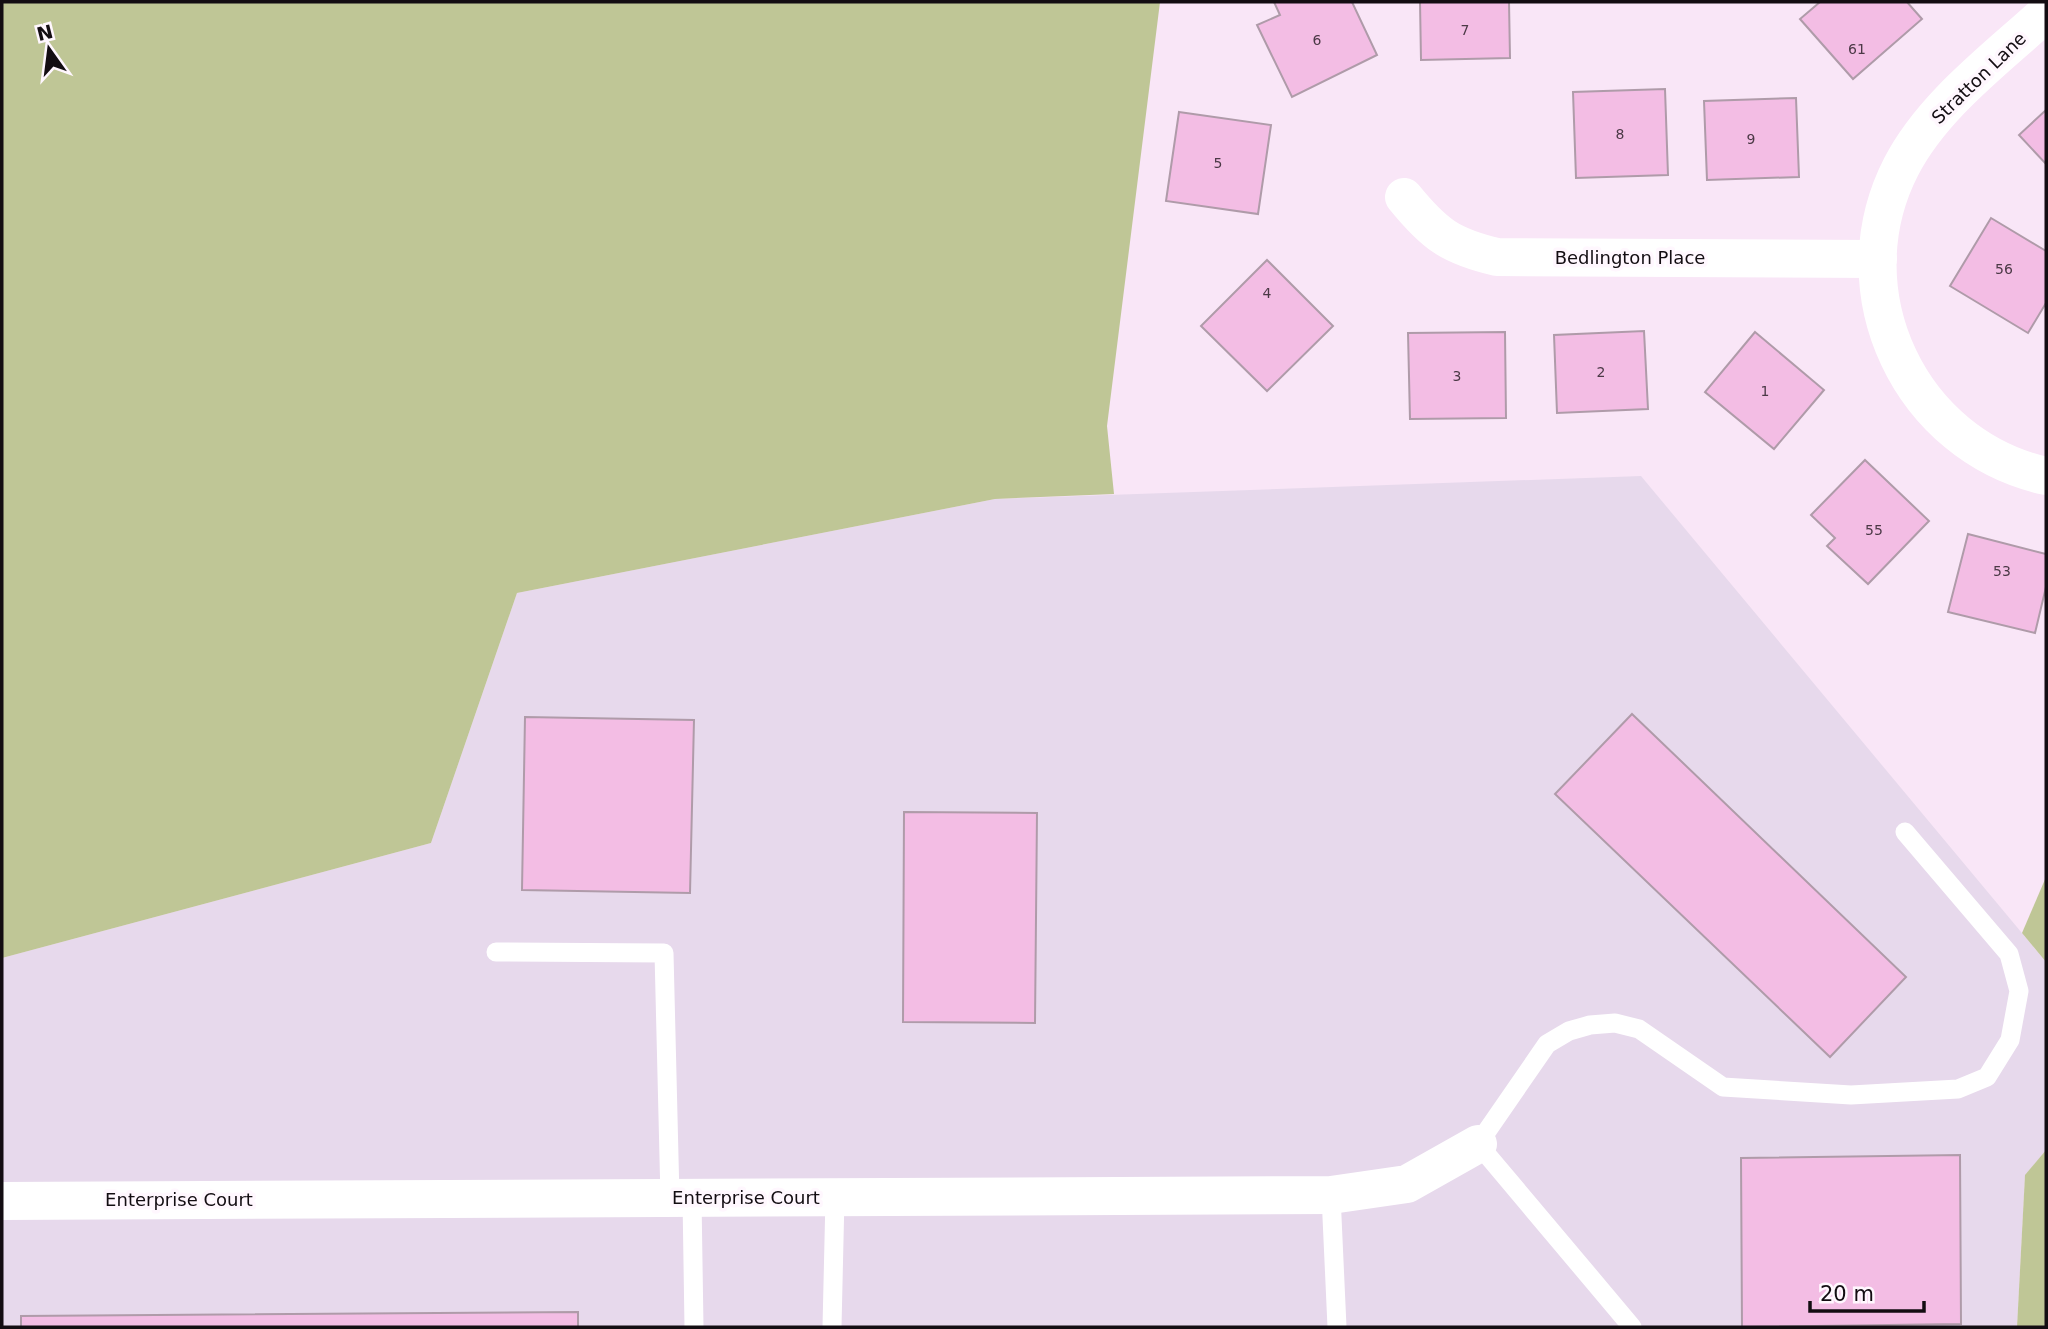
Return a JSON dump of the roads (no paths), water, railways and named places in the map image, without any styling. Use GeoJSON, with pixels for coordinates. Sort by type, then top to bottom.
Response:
{"type":"FeatureCollection","features":[{"type":"Feature","properties":{"kind":"street","name":"Stratton Lane"},"geometry":{"type":"LineString","coordinates":[[2046,13],[1955,97],[1923,133],[1901,168],[1885,211],[1878,259],[1881,311],[1893,352],[1938,416],[2001,463],[2046,475]]}},
{"type":"Feature","properties":{"kind":"street","name":"Bedlington Place"},"geometry":{"type":"LineString","coordinates":[[1404,197],[1430,229],[1460,248],[1497,257],[1878,259]]}},
{"type":"Feature","properties":{"kind":"street","name":"Enterprise Court"},"geometry":{"type":"LineString","coordinates":[[2,1201],[1331,1195],[1407,1184],[1478,1144]]}},
{"type":"Feature","properties":{"kind":"lane"},"geometry":{"type":"LineString","coordinates":[[1632,1327],[1478,1144],[1547,1044],[1569,1031],[1590,1025],[1615,1023],[1639,1029],[1723,1087],[1851,1095],[1958,1089],[1987,1077],[2010,1040],[2018,991],[2009,954],[1905,832]]}},
{"type":"Feature","properties":{"kind":"lane"},"geometry":{"type":"LineString","coordinates":[[496,952],[664,953],[681,1198],[694,1327]]}},
{"type":"Feature","properties":{"kind":"lane"},"geometry":{"type":"LineString","coordinates":[[1331,1195],[1337,1327]]}},
{"type":"Feature","properties":{"kind":"lane"},"geometry":{"type":"LineString","coordinates":[[832,1327],[835,1197]]}}]}
